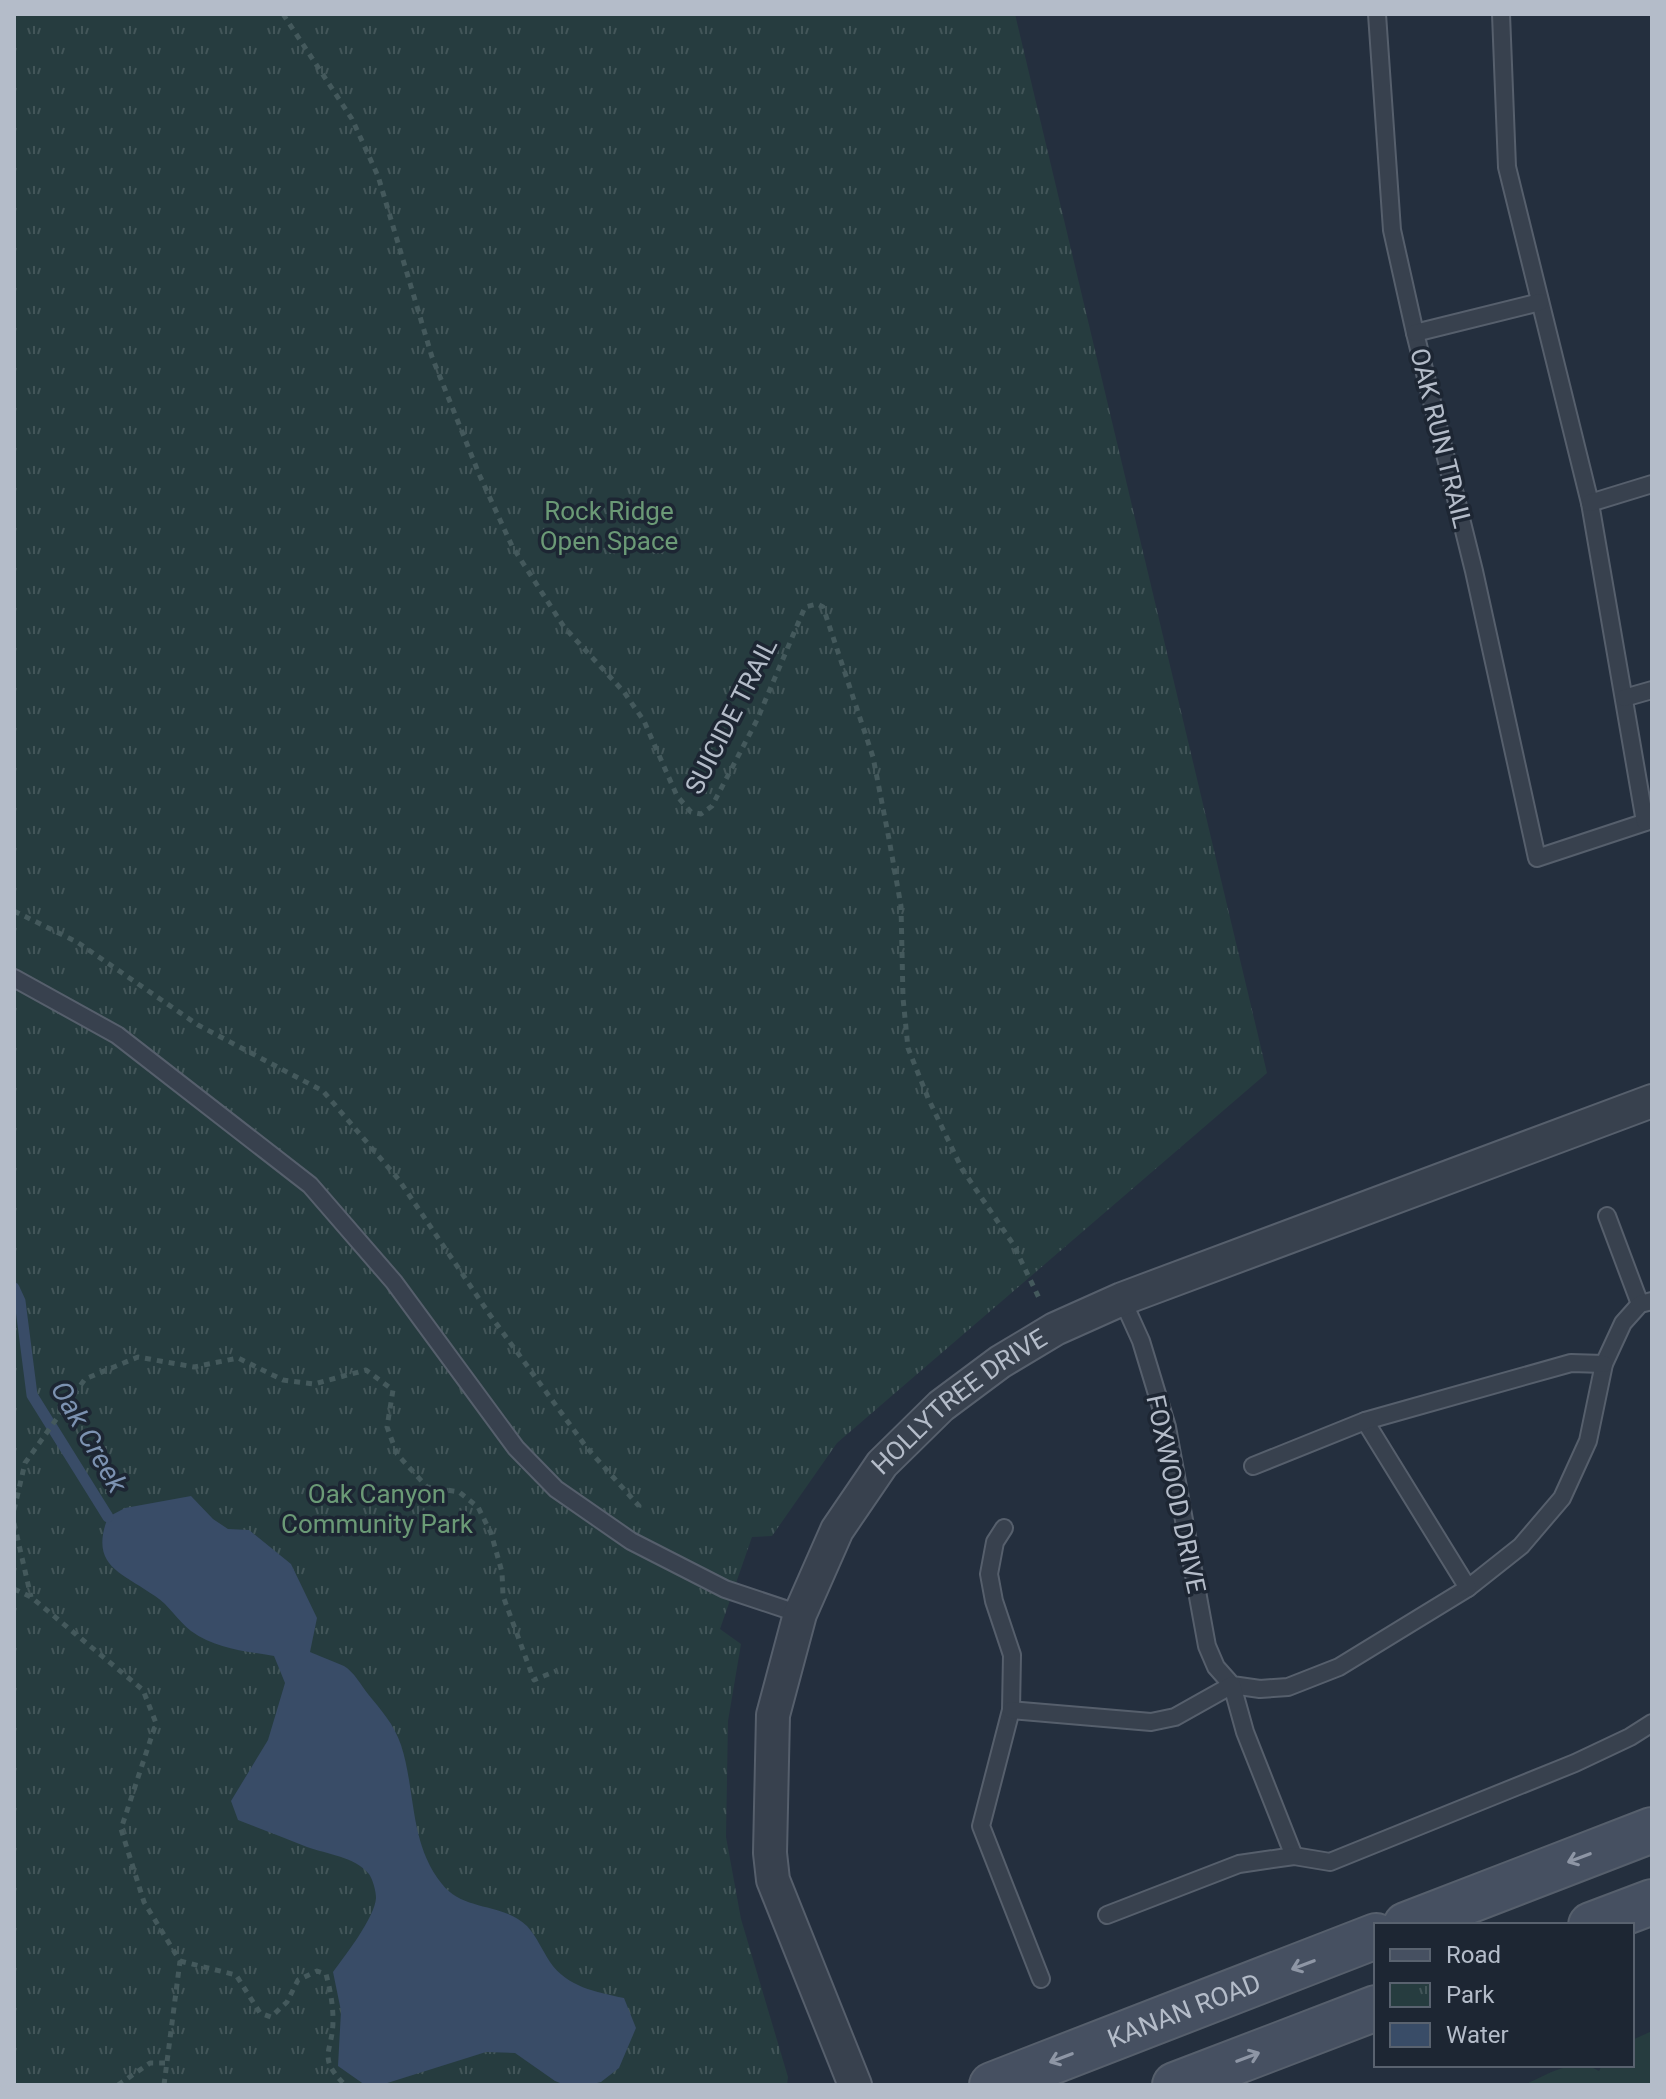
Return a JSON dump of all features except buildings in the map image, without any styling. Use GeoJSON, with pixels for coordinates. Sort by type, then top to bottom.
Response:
{"type":"FeatureCollection","features":[{"type":"Feature","properties":{"kind":"main road"},"geometry":{"type":"LineString","coordinates":[[1411,1923],[1652,1830]]}},
{"type":"Feature","properties":{"kind":"main road"},"geometry":{"type":"LineString","coordinates":[[1596,1923],[1652,1902]]}},
{"type":"Feature","properties":{"kind":"main road","name":"KANAN ROAD"},"geometry":{"type":"LineString","coordinates":[[992,2085],[1374,1937]]}},
{"type":"Feature","properties":{"kind":"main road"},"geometry":{"type":"LineString","coordinates":[[1175,2085],[1374,2009]]}},
{"type":"Feature","properties":{"kind":"street","name":"HOLLYTREE DRIVE"},"geometry":{"type":"LineString","coordinates":[[855,2085],[773,1880],[770,1853],[773,1715],[800,1614],[837,1530],[882,1464],[941,1406],[1000,1362],[1055,1329],[1122,1299],[1652,1101]]}},
{"type":"Feature","properties":{"kind":"lane","name":"OAK RUN TRAIL"},"geometry":{"type":"LineString","coordinates":[[1377,14],[1392,230],[1474,571],[1537,858],[1648,821]]}},
{"type":"Feature","properties":{"kind":"lane"},"geometry":{"type":"LineString","coordinates":[[1501,14],[1507,167],[1590,503],[1648,821]]}},
{"type":"Feature","properties":{"kind":"lane"},"geometry":{"type":"LineString","coordinates":[[1415,333],[1540,302]]}},
{"type":"Feature","properties":{"kind":"lane"},"geometry":{"type":"LineString","coordinates":[[1590,503],[1652,484]]}},
{"type":"Feature","properties":{"kind":"lane"},"geometry":{"type":"LineString","coordinates":[[1624,698],[1652,690]]}},
{"type":"Feature","properties":{"kind":"lane"},"geometry":{"type":"LineString","coordinates":[[14,978],[117,1035],[310,1185],[394,1282],[516,1448],[556,1489],[631,1541],[725,1589],[800,1614]]}},
{"type":"Feature","properties":{"kind":"lane"},"geometry":{"type":"LineString","coordinates":[[1011,1710],[1151,1722],[1175,1717],[1232,1685],[1260,1689],[1288,1687],[1339,1667],[1468,1588],[1521,1546],[1562,1498],[1588,1441],[1604,1364],[1623,1323],[1646,1303],[1607,1216]]}},
{"type":"Feature","properties":{"kind":"lane","name":"FOXWOOD DRIVE"},"geometry":{"type":"LineString","coordinates":[[1122,1299],[1141,1341],[1167,1427],[1207,1646],[1216,1667],[1232,1685],[1245,1732],[1294,1856]]}},
{"type":"Feature","properties":{"kind":"lane"},"geometry":{"type":"LineString","coordinates":[[1253,1466],[1365,1421],[1571,1363],[1604,1364]]}},
{"type":"Feature","properties":{"kind":"lane"},"geometry":{"type":"LineString","coordinates":[[1365,1421],[1468,1588]]}},
{"type":"Feature","properties":{"kind":"lane"},"geometry":{"type":"LineString","coordinates":[[1004,1528],[995,1542],[989,1574],[994,1601],[1012,1655],[1011,1710],[981,1826],[1041,1979]]}},
{"type":"Feature","properties":{"kind":"lane"},"geometry":{"type":"LineString","coordinates":[[1107,1915],[1239,1864],[1294,1856],[1330,1862],[1575,1763],[1652,1723]]}},
{"type":"Feature","properties":{"kind":"path","name":"SUICIDE TRAIL"},"geometry":{"type":"LineString","coordinates":[[283,14],[352,119],[378,176],[432,357],[512,546],[564,627],[624,692],[644,721],[677,796],[691,812],[701,814],[712,806],[757,720],[805,607],[817,604],[823,607],[873,757],[889,839],[901,906],[903,998],[908,1048],[962,1169],[1013,1244],[1055,1329]]}},
{"type":"Feature","properties":{"kind":"path"},"geometry":{"type":"LineString","coordinates":[[14,911],[77,942],[198,1025],[323,1091],[399,1180],[490,1315],[587,1448],[639,1506],[631,1541]]}},
{"type":"Feature","properties":{"kind":"path"},"geometry":{"type":"LineString","coordinates":[[14,1510],[25,1463],[85,1379],[138,1357],[194,1367],[238,1358],[283,1380],[314,1384],[366,1370],[393,1390],[387,1427],[397,1454],[427,1487],[459,1492],[478,1507],[491,1533],[502,1572],[503,1596],[534,1680],[556,1671]]}},
{"type":"Feature","properties":{"kind":"path"},"geometry":{"type":"LineString","coordinates":[[14,1523],[31,1597]]}},
{"type":"Feature","properties":{"kind":"path"},"geometry":{"type":"LineString","coordinates":[[14,1589],[31,1597],[143,1690],[156,1723],[121,1829],[144,1902],[180,1961],[164,2085]]}},
{"type":"Feature","properties":{"kind":"path"},"geometry":{"type":"LineString","coordinates":[[180,1961],[236,1975],[260,2013],[271,2017],[287,2002],[298,1980],[317,1971],[326,1974],[333,2004],[333,2025],[327,2051],[330,2070],[345,2085]]}},
{"type":"Feature","properties":{"kind":"path"},"geometry":{"type":"LineString","coordinates":[[118,2085],[150,2063],[165,2063]]}},
{"type":"Feature","properties":{"kind":"green space","name":"Rock Ridge Open Space"},"geometry":{"type":"Polygon","coordinates":[[[14,14],[1015,14],[1267,1073],[837,1443],[772,1536],[752,1537],[720,1629],[741,1644],[728,1721],[726,1837],[741,1919],[788,2077],[787,2085],[14,2085],[14,14]]]}},
{"type":"Feature","properties":{"kind":"green space"},"geometry":{"type":"Polygon","coordinates":[[[1652,2031],[1652,2085],[1524,2085],[1568,2067],[1590,2067],[1599,2071],[1601,2067],[1634,2067],[1634,2039],[1652,2031]]]}},
{"type":"Feature","properties":{"kind":"water"},"geometry":{"type":"Polygon","coordinates":[[[191,1496],[213,1519],[228,1529],[249,1530],[291,1564],[317,1618],[310,1652],[351,1672],[398,1737],[406,1762],[418,1834],[431,1868],[442,1884],[461,1899],[517,1918],[531,1930],[557,1970],[574,1983],[624,1998],[636,2028],[619,2068],[601,2082],[565,2085],[515,2053],[486,2052],[381,2085],[365,2085],[338,2066],[341,2011],[333,1972],[371,1915],[376,1898],[372,1879],[363,1868],[349,1860],[238,1820],[231,1801],[268,1740],[285,1683],[274,1656],[221,1646],[191,1631],[160,1600],[112,1566],[103,1547],[108,1517],[125,1508],[191,1496]]]}},
{"type":"Feature","properties":{"kind":"waterway","name":"Oak Creek"},"geometry":{"type":"LineString","coordinates":[[14,1288],[20,1301],[32,1395],[108,1517]]}},
{"type":"Feature","properties":{"kind":"park label","name":"Oak Canyon Community Park"},"geometry":{"type":"Point","coordinates":[377,1509]}}]}
